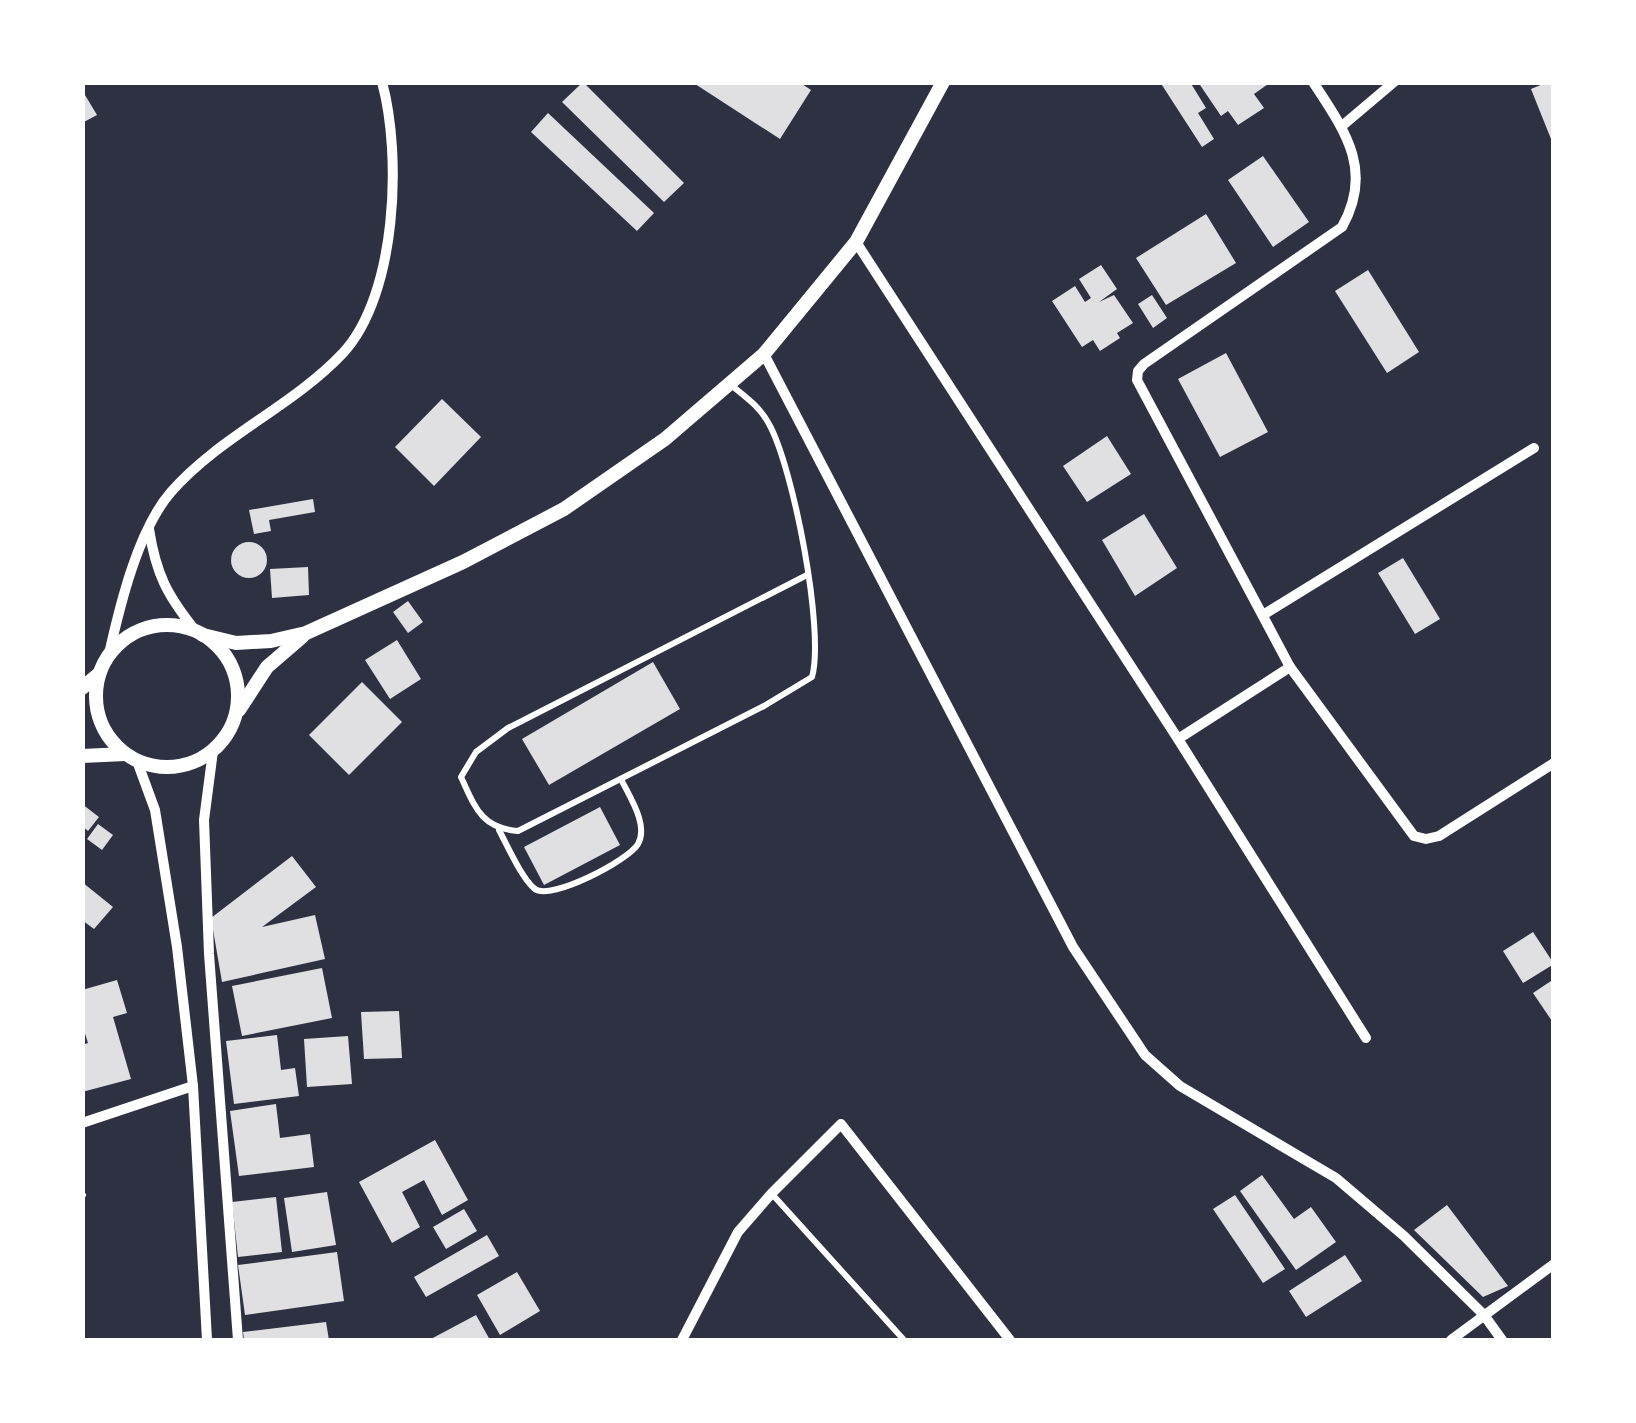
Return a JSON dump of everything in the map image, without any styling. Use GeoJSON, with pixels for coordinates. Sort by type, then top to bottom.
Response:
{"type":"FeatureCollection","features":[{"type":"Feature","properties":{"kind":"street"},"geometry":{"type":"LineString","coordinates":[[306,633],[267,667],[227,735],[196,762],[156,767],[131,757],[109,738],[99,718],[95,696],[99,674],[109,654],[119,608],[149,528],[169,494],[196,468],[316,376],[344,351],[364,320],[387,236],[393,171],[389,110],[382,82]]}},
{"type":"Feature","properties":{"kind":"street"},"geometry":{"type":"LineString","coordinates":[[109,654],[126,637],[147,627],[171,624],[236,643],[306,633],[463,562],[564,509],[665,439],[764,354],[856,242],[943,82]]}},
{"type":"Feature","properties":{"kind":"street"},"geometry":{"type":"LineString","coordinates":[[1312,82],[1342,126],[1358,186],[1354,206],[1342,227],[1138,371],[1143,394],[1290,667],[1420,838],[1439,836],[1554,763]]}},
{"type":"Feature","properties":{"kind":"street"},"geometry":{"type":"LineString","coordinates":[[1342,126],[1394,82]]}},
{"type":"Feature","properties":{"kind":"street"},"geometry":{"type":"LineString","coordinates":[[856,242],[1178,739],[1366,1038]]}},
{"type":"Feature","properties":{"kind":"street"},"geometry":{"type":"LineString","coordinates":[[764,354],[1073,947],[1145,1056],[1180,1086],[1336,1178],[1404,1236],[1484,1315],[1502,1340]]}},
{"type":"Feature","properties":{"kind":"street"},"geometry":{"type":"LineString","coordinates":[[1264,615],[1534,448]]}},
{"type":"Feature","properties":{"kind":"street"},"geometry":{"type":"LineString","coordinates":[[149,528],[154,563],[169,598],[199,633],[226,656],[235,674],[236,715]]}},
{"type":"Feature","properties":{"kind":"street"},"geometry":{"type":"LineString","coordinates":[[1178,739],[1290,667]]}},
{"type":"Feature","properties":{"kind":"street"},"geometry":{"type":"LineString","coordinates":[[82,688],[99,674]]}},
{"type":"Feature","properties":{"kind":"street"},"geometry":{"type":"LineString","coordinates":[[213,751],[204,820],[209,954],[238,1340]]}},
{"type":"Feature","properties":{"kind":"street"},"geometry":{"type":"LineString","coordinates":[[82,756],[131,757]]}},
{"type":"Feature","properties":{"kind":"street"},"geometry":{"type":"LineString","coordinates":[[131,757],[155,810],[177,947],[193,1086],[207,1340]]}},
{"type":"Feature","properties":{"kind":"street"},"geometry":{"type":"LineString","coordinates":[[82,1123],[193,1086]]}},
{"type":"Feature","properties":{"kind":"street"},"geometry":{"type":"LineString","coordinates":[[682,1340],[732,1242],[771,1194],[841,1124],[1010,1340]]}},
{"type":"Feature","properties":{"kind":"street"},"geometry":{"type":"LineString","coordinates":[[1451,1340],[1554,1264]]}},
{"type":"Feature","properties":{"kind":"lane"},"geometry":{"type":"LineString","coordinates":[[498,830],[518,832],[797,689],[812,676],[817,660],[793,487],[770,425],[754,402],[729,384]]}},
{"type":"Feature","properties":{"kind":"lane"},"geometry":{"type":"LineString","coordinates":[[621,779],[641,829],[638,843],[628,854],[565,888],[547,893],[535,889],[498,830],[478,812],[461,777],[476,752],[508,728],[808,575]]}},
{"type":"Feature","properties":{"kind":"lane"},"geometry":{"type":"LineString","coordinates":[[771,1194],[904,1340]]}},
{"type":"Feature","properties":{"kind":"building"},"geometry":{"type":"Polygon","coordinates":[[[583,82],[684,183],[664,202],[562,102],[583,82]]]}},
{"type":"Feature","properties":{"kind":"building"},"geometry":{"type":"Polygon","coordinates":[[[692,82],[799,82],[811,90],[780,139],[692,82]]]}},
{"type":"Feature","properties":{"kind":"building"},"geometry":{"type":"Polygon","coordinates":[[[1160,82],[1190,82],[1206,108],[1198,113],[1214,139],[1202,147],[1160,82]]]}},
{"type":"Feature","properties":{"kind":"building"},"geometry":{"type":"Polygon","coordinates":[[[1198,82],[1271,82],[1254,94],[1264,108],[1238,125],[1228,111],[1221,116],[1198,82]]]}},
{"type":"Feature","properties":{"kind":"building"},"geometry":{"type":"Polygon","coordinates":[[[1554,82],[1553,144],[1531,89],[1554,82]]]}},
{"type":"Feature","properties":{"kind":"building"},"geometry":{"type":"Polygon","coordinates":[[[82,90],[97,115],[82,123],[82,90]]]}},
{"type":"Feature","properties":{"kind":"building"},"geometry":{"type":"Polygon","coordinates":[[[548,113],[654,213],[637,231],[531,132],[548,113]]]}},
{"type":"Feature","properties":{"kind":"building"},"geometry":{"type":"Polygon","coordinates":[[[1263,156],[1309,222],[1273,247],[1228,180],[1263,156]]]}},
{"type":"Feature","properties":{"kind":"building"},"geometry":{"type":"Polygon","coordinates":[[[1206,214],[1236,263],[1166,305],[1136,258],[1206,214]]]}},
{"type":"Feature","properties":{"kind":"building"},"geometry":{"type":"Polygon","coordinates":[[[1101,265],[1117,289],[1099,302],[1114,295],[1133,323],[1117,333],[1120,338],[1100,351],[1093,340],[1082,347],[1052,301],[1075,286],[1085,302],[1091,298],[1079,279],[1101,265]]]}},
{"type":"Feature","properties":{"kind":"building"},"geometry":{"type":"Polygon","coordinates":[[[1368,270],[1419,352],[1387,373],[1335,291],[1368,270]]]}},
{"type":"Feature","properties":{"kind":"building"},"geometry":{"type":"Polygon","coordinates":[[[1152,295],[1167,318],[1153,328],[1138,304],[1152,295]]]}},
{"type":"Feature","properties":{"kind":"building"},"geometry":{"type":"Polygon","coordinates":[[[1226,353],[1268,432],[1220,457],[1178,379],[1226,353]]]}},
{"type":"Feature","properties":{"kind":"building"},"geometry":{"type":"Polygon","coordinates":[[[442,399],[481,437],[434,486],[395,447],[442,399]]]}},
{"type":"Feature","properties":{"kind":"building"},"geometry":{"type":"Polygon","coordinates":[[[1107,436],[1131,474],[1087,502],[1063,466],[1107,436]]]}},
{"type":"Feature","properties":{"kind":"building"},"geometry":{"type":"Polygon","coordinates":[[[313,499],[315,512],[269,520],[271,531],[254,534],[249,510],[313,499]]]}},
{"type":"Feature","properties":{"kind":"building"},"geometry":{"type":"Polygon","coordinates":[[[1144,514],[1177,568],[1135,596],[1102,540],[1144,514]]]}},
{"type":"Feature","properties":{"kind":"building"},"geometry":{"type":"Polygon","coordinates":[[[249,542],[262,547],[267,560],[262,573],[249,578],[236,573],[231,560],[236,547],[249,542]]]}},
{"type":"Feature","properties":{"kind":"building"},"geometry":{"type":"Polygon","coordinates":[[[1403,558],[1440,619],[1415,634],[1378,573],[1403,558]]]}},
{"type":"Feature","properties":{"kind":"building"},"geometry":{"type":"Polygon","coordinates":[[[308,567],[309,595],[272,598],[270,569],[308,567]]]}},
{"type":"Feature","properties":{"kind":"building"},"geometry":{"type":"Polygon","coordinates":[[[408,601],[423,622],[408,633],[393,612],[408,601]]]}},
{"type":"Feature","properties":{"kind":"building"},"geometry":{"type":"Polygon","coordinates":[[[397,640],[421,679],[390,699],[365,660],[397,640]]]}},
{"type":"Feature","properties":{"kind":"building"},"geometry":{"type":"Polygon","coordinates":[[[653,662],[680,709],[549,785],[522,739],[653,662]]]}},
{"type":"Feature","properties":{"kind":"building"},"geometry":{"type":"Polygon","coordinates":[[[362,682],[402,722],[349,775],[309,735],[362,682]]]}},
{"type":"Feature","properties":{"kind":"building"},"geometry":{"type":"Polygon","coordinates":[[[82,804],[99,817],[88,831],[82,826],[82,804]]]}},
{"type":"Feature","properties":{"kind":"building"},"geometry":{"type":"Polygon","coordinates":[[[600,807],[620,845],[544,885],[524,847],[600,807]]]}},
{"type":"Feature","properties":{"kind":"building"},"geometry":{"type":"Polygon","coordinates":[[[98,824],[113,835],[102,850],[87,839],[98,824]]]}},
{"type":"Feature","properties":{"kind":"building"},"geometry":{"type":"Polygon","coordinates":[[[292,856],[316,887],[262,927],[315,915],[325,959],[222,982],[211,918],[292,856]]]}},
{"type":"Feature","properties":{"kind":"building"},"geometry":{"type":"Polygon","coordinates":[[[82,882],[113,907],[94,929],[82,920],[82,882]]]}},
{"type":"Feature","properties":{"kind":"building"},"geometry":{"type":"Polygon","coordinates":[[[1533,932],[1554,964],[1523,983],[1503,951],[1533,932]]]}},
{"type":"Feature","properties":{"kind":"building"},"geometry":{"type":"Polygon","coordinates":[[[322,968],[332,1018],[242,1036],[232,986],[322,968]]]}},
{"type":"Feature","properties":{"kind":"building"},"geometry":{"type":"Polygon","coordinates":[[[1554,979],[1554,1024],[1533,993],[1554,979]]]}},
{"type":"Feature","properties":{"kind":"building"},"geometry":{"type":"Polygon","coordinates":[[[117,980],[127,1013],[113,1017],[131,1079],[82,1092],[82,1045],[88,1043],[82,1024],[82,990],[117,980]]]}},
{"type":"Feature","properties":{"kind":"building"},"geometry":{"type":"Polygon","coordinates":[[[399,1011],[402,1058],[364,1059],[361,1012],[399,1011]]]}},
{"type":"Feature","properties":{"kind":"building"},"geometry":{"type":"Polygon","coordinates":[[[277,1035],[281,1070],[295,1068],[299,1096],[234,1104],[226,1041],[277,1035]]]}},
{"type":"Feature","properties":{"kind":"building"},"geometry":{"type":"Polygon","coordinates":[[[348,1036],[352,1084],[307,1087],[304,1039],[348,1036]]]}},
{"type":"Feature","properties":{"kind":"building"},"geometry":{"type":"Polygon","coordinates":[[[276,1104],[280,1138],[310,1134],[314,1167],[239,1176],[230,1111],[276,1104]]]}},
{"type":"Feature","properties":{"kind":"building"},"geometry":{"type":"Polygon","coordinates":[[[435,1140],[468,1200],[442,1215],[424,1180],[402,1192],[420,1227],[392,1243],[359,1182],[435,1140]]]}},
{"type":"Feature","properties":{"kind":"building"},"geometry":{"type":"Polygon","coordinates":[[[1262,1175],[1294,1219],[1311,1207],[1336,1242],[1296,1270],[1240,1191],[1262,1175]]]}},
{"type":"Feature","properties":{"kind":"building"},"geometry":{"type":"Polygon","coordinates":[[[327,1192],[336,1245],[292,1252],[284,1198],[327,1192]]]}},
{"type":"Feature","properties":{"kind":"building"},"geometry":{"type":"Polygon","coordinates":[[[1235,1195],[1285,1269],[1263,1283],[1213,1209],[1235,1195]]]}},
{"type":"Feature","properties":{"kind":"building"},"geometry":{"type":"Polygon","coordinates":[[[276,1197],[282,1252],[238,1257],[232,1202],[276,1197]]]}},
{"type":"Feature","properties":{"kind":"building"},"geometry":{"type":"Polygon","coordinates":[[[1447,1205],[1508,1286],[1483,1297],[1414,1230],[1447,1205]]]}},
{"type":"Feature","properties":{"kind":"building"},"geometry":{"type":"Polygon","coordinates":[[[464,1209],[477,1231],[446,1249],[433,1227],[464,1209]]]}},
{"type":"Feature","properties":{"kind":"building"},"geometry":{"type":"Polygon","coordinates":[[[487,1235],[499,1256],[426,1297],[414,1277],[487,1235]]]}},
{"type":"Feature","properties":{"kind":"building"},"geometry":{"type":"Polygon","coordinates":[[[337,1252],[344,1301],[245,1315],[238,1265],[337,1252]]]}},
{"type":"Feature","properties":{"kind":"building"},"geometry":{"type":"Polygon","coordinates":[[[1345,1255],[1362,1281],[1306,1317],[1289,1291],[1345,1255]]]}},
{"type":"Feature","properties":{"kind":"building"},"geometry":{"type":"Polygon","coordinates":[[[517,1272],[540,1311],[500,1335],[477,1295],[517,1272]]]}},
{"type":"Feature","properties":{"kind":"building"},"geometry":{"type":"Polygon","coordinates":[[[476,1315],[490,1340],[429,1340],[476,1315]]]}},
{"type":"Feature","properties":{"kind":"building"},"geometry":{"type":"Polygon","coordinates":[[[326,1322],[329,1340],[244,1340],[243,1332],[326,1322]]]}}]}
